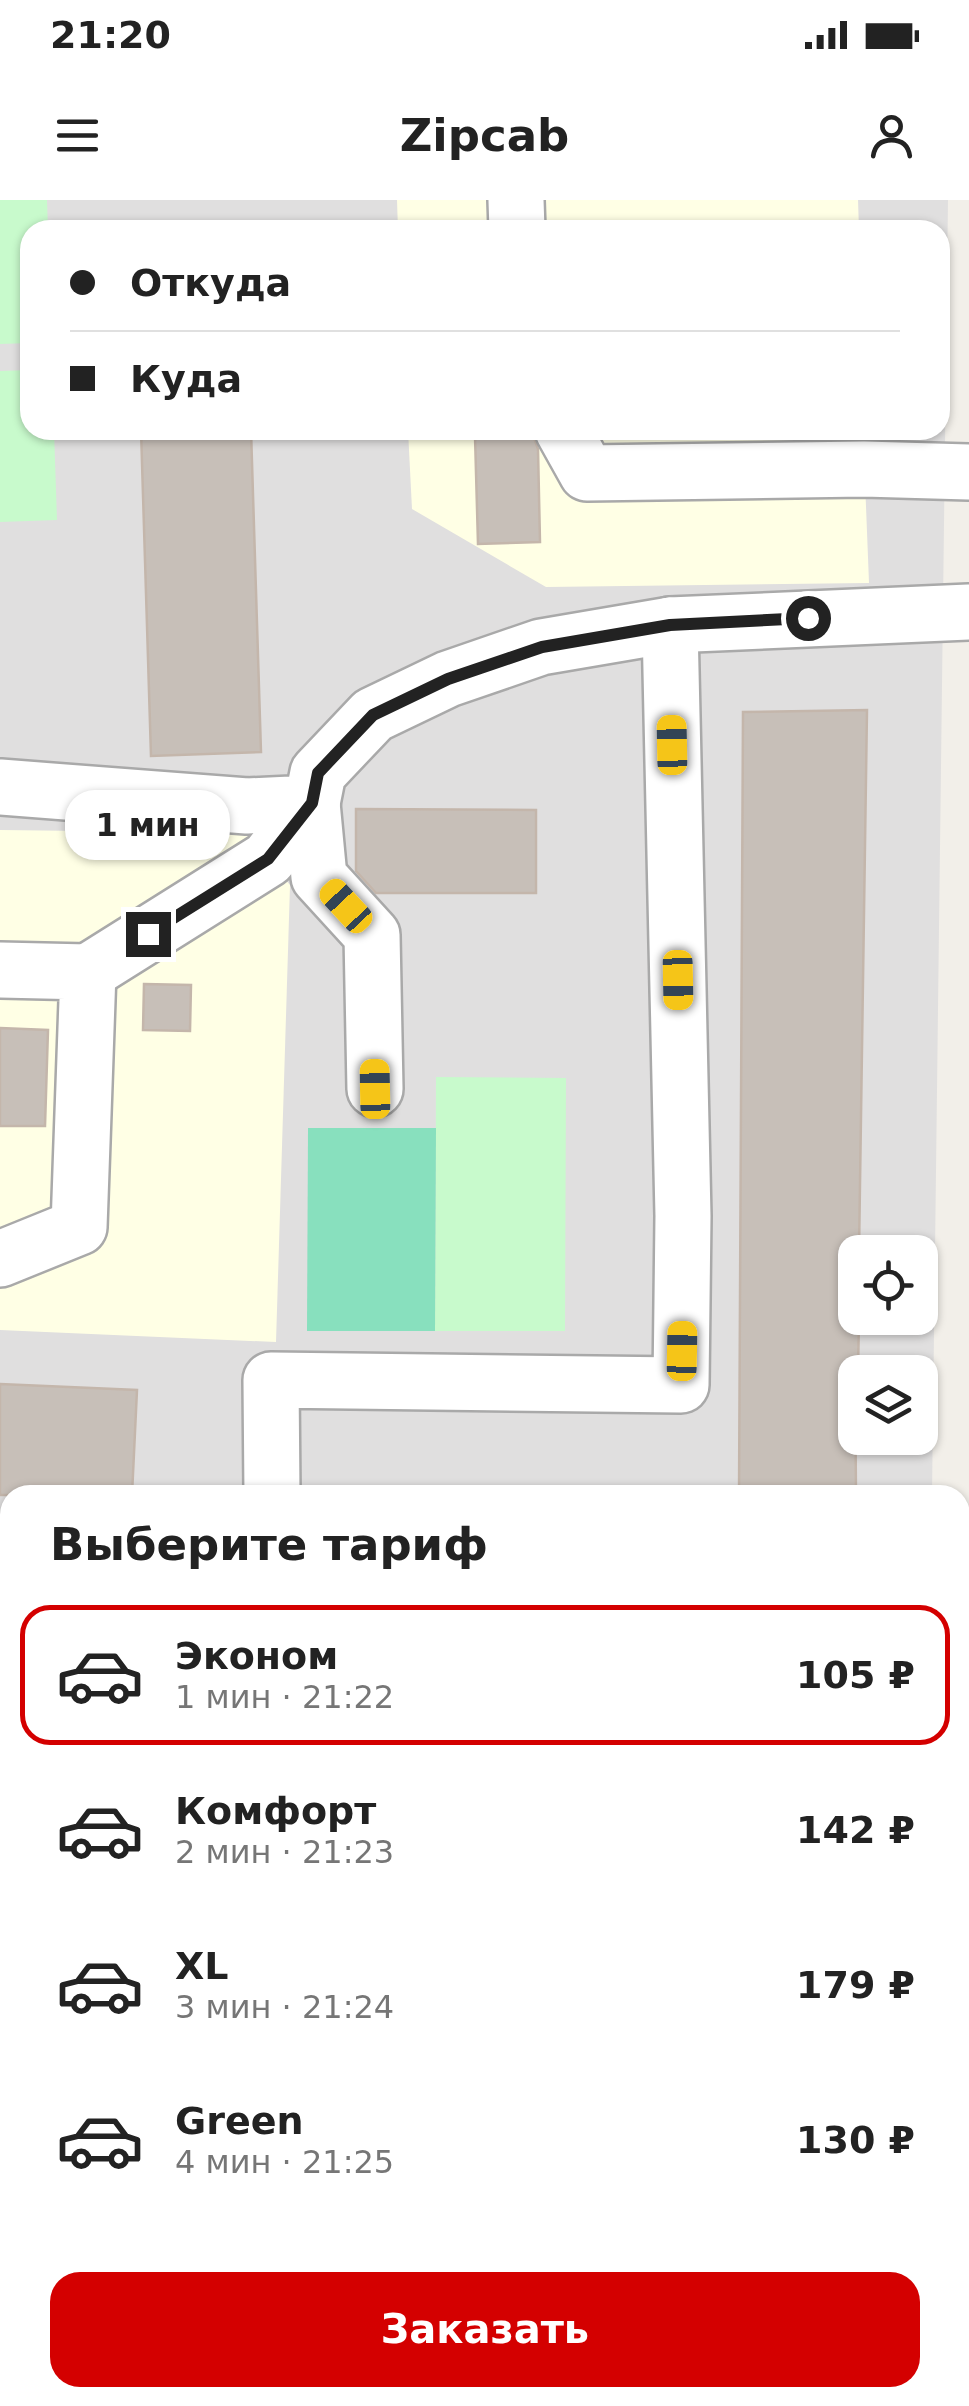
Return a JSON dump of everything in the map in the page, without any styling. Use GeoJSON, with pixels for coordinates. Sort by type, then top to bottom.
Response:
{"type":"FeatureCollection","features":[{"type":"Feature","properties":{"kind":"street"},"geometry":{"type":"LineString","coordinates":[[569,440],[587,474],[864,468],[969,472]]}},
{"type":"Feature","properties":{"kind":"street"},"geometry":{"type":"LineString","coordinates":[[375,1089],[372,934],[318,877],[312,803],[318,773],[373,715],[448,679],[542,647],[670,625],[969,612]]}},
{"type":"Feature","properties":{"kind":"street"},"geometry":{"type":"LineString","coordinates":[[272,1485],[271,1380],[681,1384],[683,1216],[670,625]]}},
{"type":"Feature","properties":{"kind":"street"},"geometry":{"type":"LineString","coordinates":[[0,787],[247,806],[312,803]]}},
{"type":"Feature","properties":{"kind":"street"},"geometry":{"type":"LineString","coordinates":[[0,970],[88,972],[268,859],[312,803]]}},
{"type":"Feature","properties":{"kind":"street"},"geometry":{"type":"LineString","coordinates":[[0,1259],[79,1227],[88,972]]}},
{"type":"Feature","properties":{"kind":"shaded area"},"geometry":{"type":"Polygon","coordinates":[[[0,200],[948,200],[948,220],[20,220],[20,440],[945,440],[935,1235],[838,1235],[838,1335],[934,1335],[934,1355],[838,1355],[838,1455],[932,1455],[932,1485],[0,1485],[0,200]]]}},
{"type":"Feature","properties":{"kind":"shaded area"},"geometry":{"type":"Polygon","coordinates":[[[397,200],[858,200],[859,220],[398,220],[397,200]]]}},
{"type":"Feature","properties":{"kind":"shaded area"},"geometry":{"type":"Polygon","coordinates":[[[409,440],[863,440],[869,583],[546,587],[412,509],[409,440]]]}},
{"type":"Feature","properties":{"kind":"shaded area"},"geometry":{"type":"Polygon","coordinates":[[[0,830],[246,833],[290,885],[276,1342],[0,1330],[0,830]]]}},
{"type":"Feature","properties":{"kind":"green space"},"geometry":{"type":"Polygon","coordinates":[[[0,200],[47,200],[48,220],[20,220],[20,343],[0,344],[0,200]]]}},
{"type":"Feature","properties":{"kind":"green space"},"geometry":{"type":"Polygon","coordinates":[[[20,370],[20,440],[54,440],[57,520],[0,522],[0,371],[20,370]]]}},
{"type":"Feature","properties":{"kind":"green space"},"geometry":{"type":"Polygon","coordinates":[[[436,1077],[566,1078],[565,1331],[435,1331],[436,1077]]]}},
{"type":"Feature","properties":{"kind":"green space"},"geometry":{"type":"Polygon","coordinates":[[[308,1128],[436,1128],[435,1331],[307,1331],[308,1128]]]}},
{"type":"Feature","properties":{"kind":"building"},"geometry":{"type":"Polygon","coordinates":[[[141,440],[251,440],[261,752],[151,756],[141,440]]]}},
{"type":"Feature","properties":{"kind":"building"},"geometry":{"type":"Polygon","coordinates":[[[475,440],[535,440],[540,542],[478,544],[475,440]]]}},
{"type":"Feature","properties":{"kind":"building"},"geometry":{"type":"Polygon","coordinates":[[[867,710],[859,1235],[838,1235],[838,1335],[859,1335],[858,1355],[838,1355],[838,1455],[856,1455],[856,1485],[739,1485],[743,712],[867,710]]]}},
{"type":"Feature","properties":{"kind":"building"},"geometry":{"type":"Polygon","coordinates":[[[356,809],[536,810],[536,893],[376,893],[356,871],[356,809]]]}},
{"type":"Feature","properties":{"kind":"building"},"geometry":{"type":"Polygon","coordinates":[[[144,984],[191,985],[190,1031],[143,1030],[144,984]]]}},
{"type":"Feature","properties":{"kind":"building"},"geometry":{"type":"Polygon","coordinates":[[[0,1028],[48,1030],[45,1126],[0,1126],[0,1028]]]}},
{"type":"Feature","properties":{"kind":"building"},"geometry":{"type":"Polygon","coordinates":[[[0,1384],[137,1390],[132,1485],[0,1485],[0,1384]]]}},
{"type":"Feature","properties":{"kind":"route"},"geometry":{"type":"LineString","coordinates":[[148,934],[268,859],[312,803],[318,773],[373,715],[448,679],[542,647],[670,625],[808,618]]}}]}
